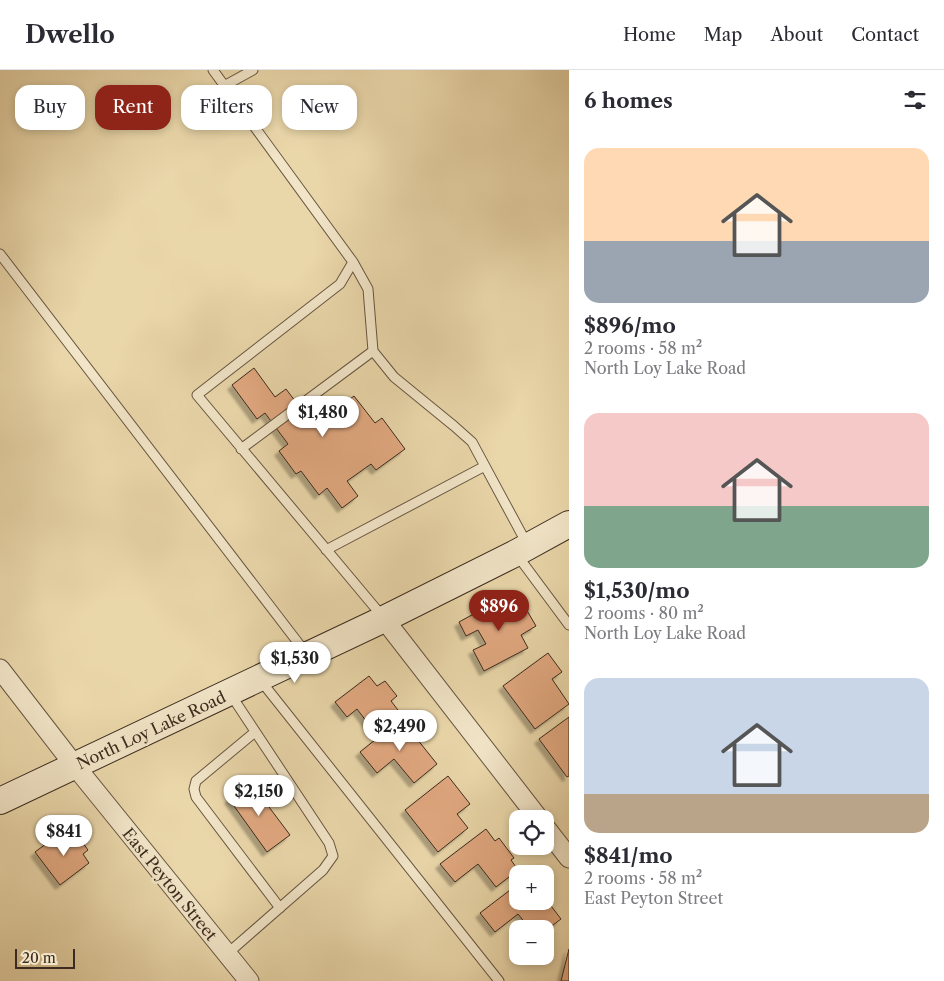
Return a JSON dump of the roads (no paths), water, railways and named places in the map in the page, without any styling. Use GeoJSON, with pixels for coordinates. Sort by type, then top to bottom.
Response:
{"type":"FeatureCollection","features":[{"type":"Feature","properties":{"kind":"street","name":"North Loy Lake Road"},"geometry":{"type":"LineString","coordinates":[[0,801],[308,656],[569,524]]}},
{"type":"Feature","properties":{"kind":"street"},"geometry":{"type":"LineString","coordinates":[[384,619],[532,810]]}},
{"type":"Feature","properties":{"kind":"street","name":"East Peyton Street"},"geometry":{"type":"LineString","coordinates":[[0,668],[75,766],[249,981]]}},
{"type":"Feature","properties":{"kind":"street"},"geometry":{"type":"LineString","coordinates":[[554,839],[569,858]]}},
{"type":"Feature","properties":{"kind":"lane"},"geometry":{"type":"LineString","coordinates":[[212,70],[223,85]]}},
{"type":"Feature","properties":{"kind":"lane"},"geometry":{"type":"LineString","coordinates":[[226,85],[253,70]]}},
{"type":"Feature","properties":{"kind":"lane"},"geometry":{"type":"LineString","coordinates":[[256,130],[353,262],[368,289],[373,351],[394,377],[472,442],[485,466],[522,549],[569,625]]}},
{"type":"Feature","properties":{"kind":"lane"},"geometry":{"type":"LineString","coordinates":[[0,254],[308,656]]}},
{"type":"Feature","properties":{"kind":"lane"},"geometry":{"type":"LineString","coordinates":[[353,262],[340,284],[197,395],[384,619]]}},
{"type":"Feature","properties":{"kind":"lane"},"geometry":{"type":"LineString","coordinates":[[241,448],[373,351]]}},
{"type":"Feature","properties":{"kind":"lane"},"geometry":{"type":"LineString","coordinates":[[326,550],[485,466]]}},
{"type":"Feature","properties":{"kind":"lane"},"geometry":{"type":"LineString","coordinates":[[259,679],[499,981]]}},
{"type":"Feature","properties":{"kind":"lane"},"geometry":{"type":"LineString","coordinates":[[227,954],[323,870],[333,856],[329,843],[230,692]]}},
{"type":"Feature","properties":{"kind":"lane"},"geometry":{"type":"LineString","coordinates":[[255,732],[196,781],[194,789],[196,797],[280,908]]}}]}
